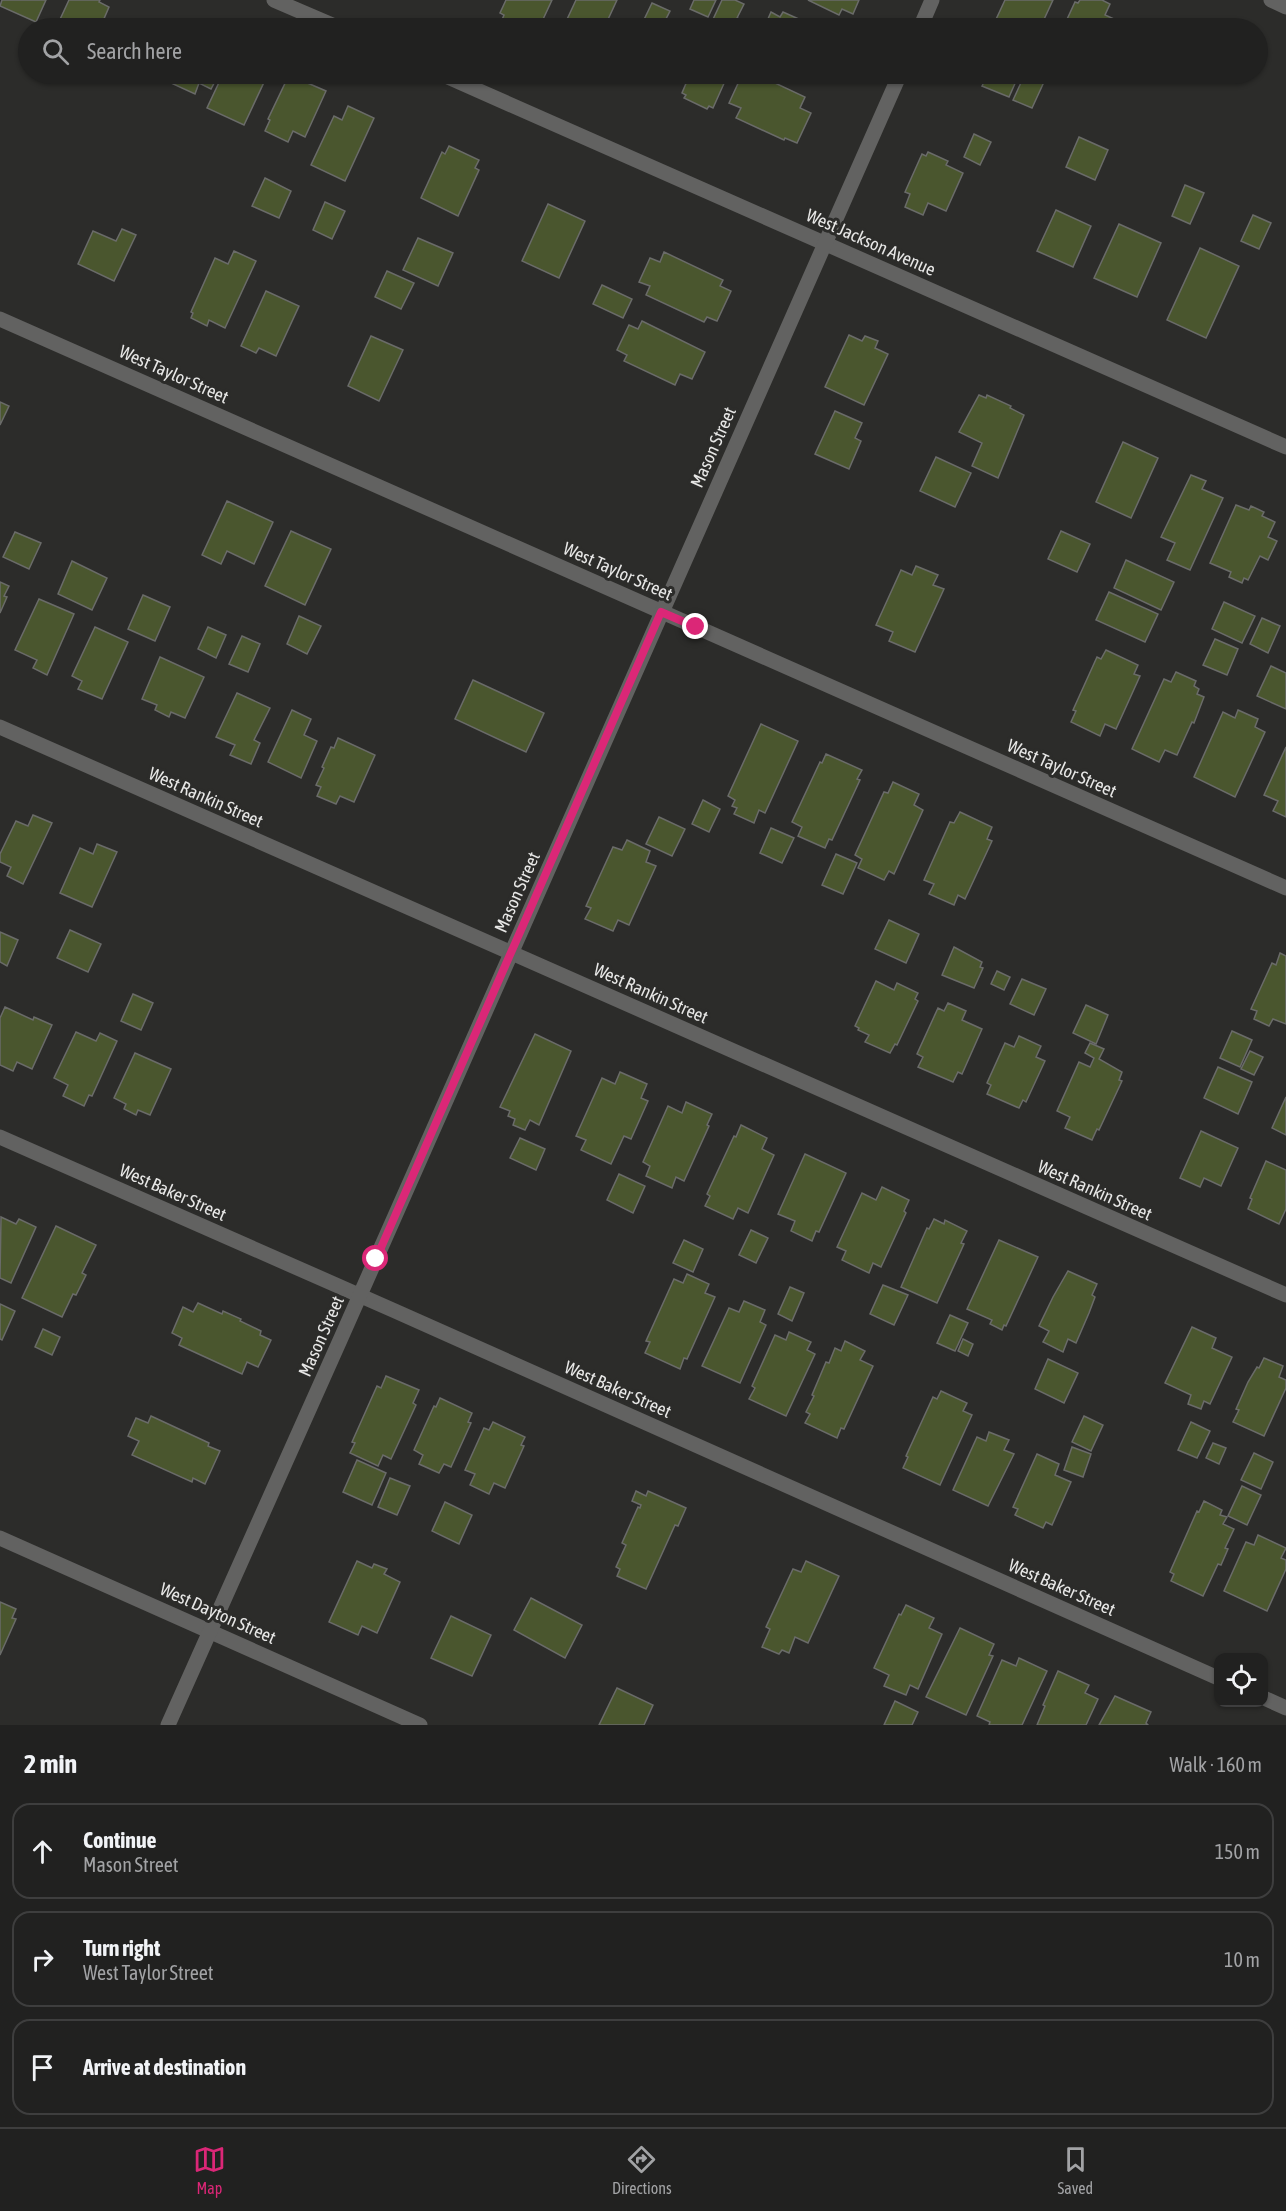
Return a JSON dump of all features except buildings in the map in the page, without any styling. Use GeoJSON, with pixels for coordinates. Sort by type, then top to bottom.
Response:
{"type":"FeatureCollection","features":[{"type":"Feature","properties":{"kind":"street"},"geometry":{"type":"LineString","coordinates":[[274,0],[316,18]]}},
{"type":"Feature","properties":{"kind":"street"},"geometry":{"type":"LineString","coordinates":[[924,18],[932,0]]}},
{"type":"Feature","properties":{"kind":"street"},"geometry":{"type":"LineString","coordinates":[[1271,0],[1286,7]]}},
{"type":"Feature","properties":{"kind":"street","name":"West Jackson Avenue"},"geometry":{"type":"LineString","coordinates":[[464,84],[1286,447]]}},
{"type":"Feature","properties":{"kind":"street","name":"Mason Street"},"geometry":{"type":"LineString","coordinates":[[168,1725],[896,84]]}},
{"type":"Feature","properties":{"kind":"street","name":"West Taylor Street"},"geometry":{"type":"LineString","coordinates":[[0,319],[1286,888]]}},
{"type":"Feature","properties":{"kind":"street","name":"West Rankin Street"},"geometry":{"type":"LineString","coordinates":[[0,727],[1286,1295]]}},
{"type":"Feature","properties":{"kind":"street","name":"West Baker Street"},"geometry":{"type":"LineString","coordinates":[[0,1137],[1214,1676]]}},
{"type":"Feature","properties":{"kind":"street","name":"West Dayton Street"},"geometry":{"type":"LineString","coordinates":[[0,1538],[420,1725]]}},
{"type":"Feature","properties":{"kind":"street"},"geometry":{"type":"LineString","coordinates":[[1268,1700],[1286,1708]]}},
{"type":"Feature","properties":{"kind":"route"},"geometry":{"type":"LineString","coordinates":[[376,1259],[661,612],[696,627]]}}]}
